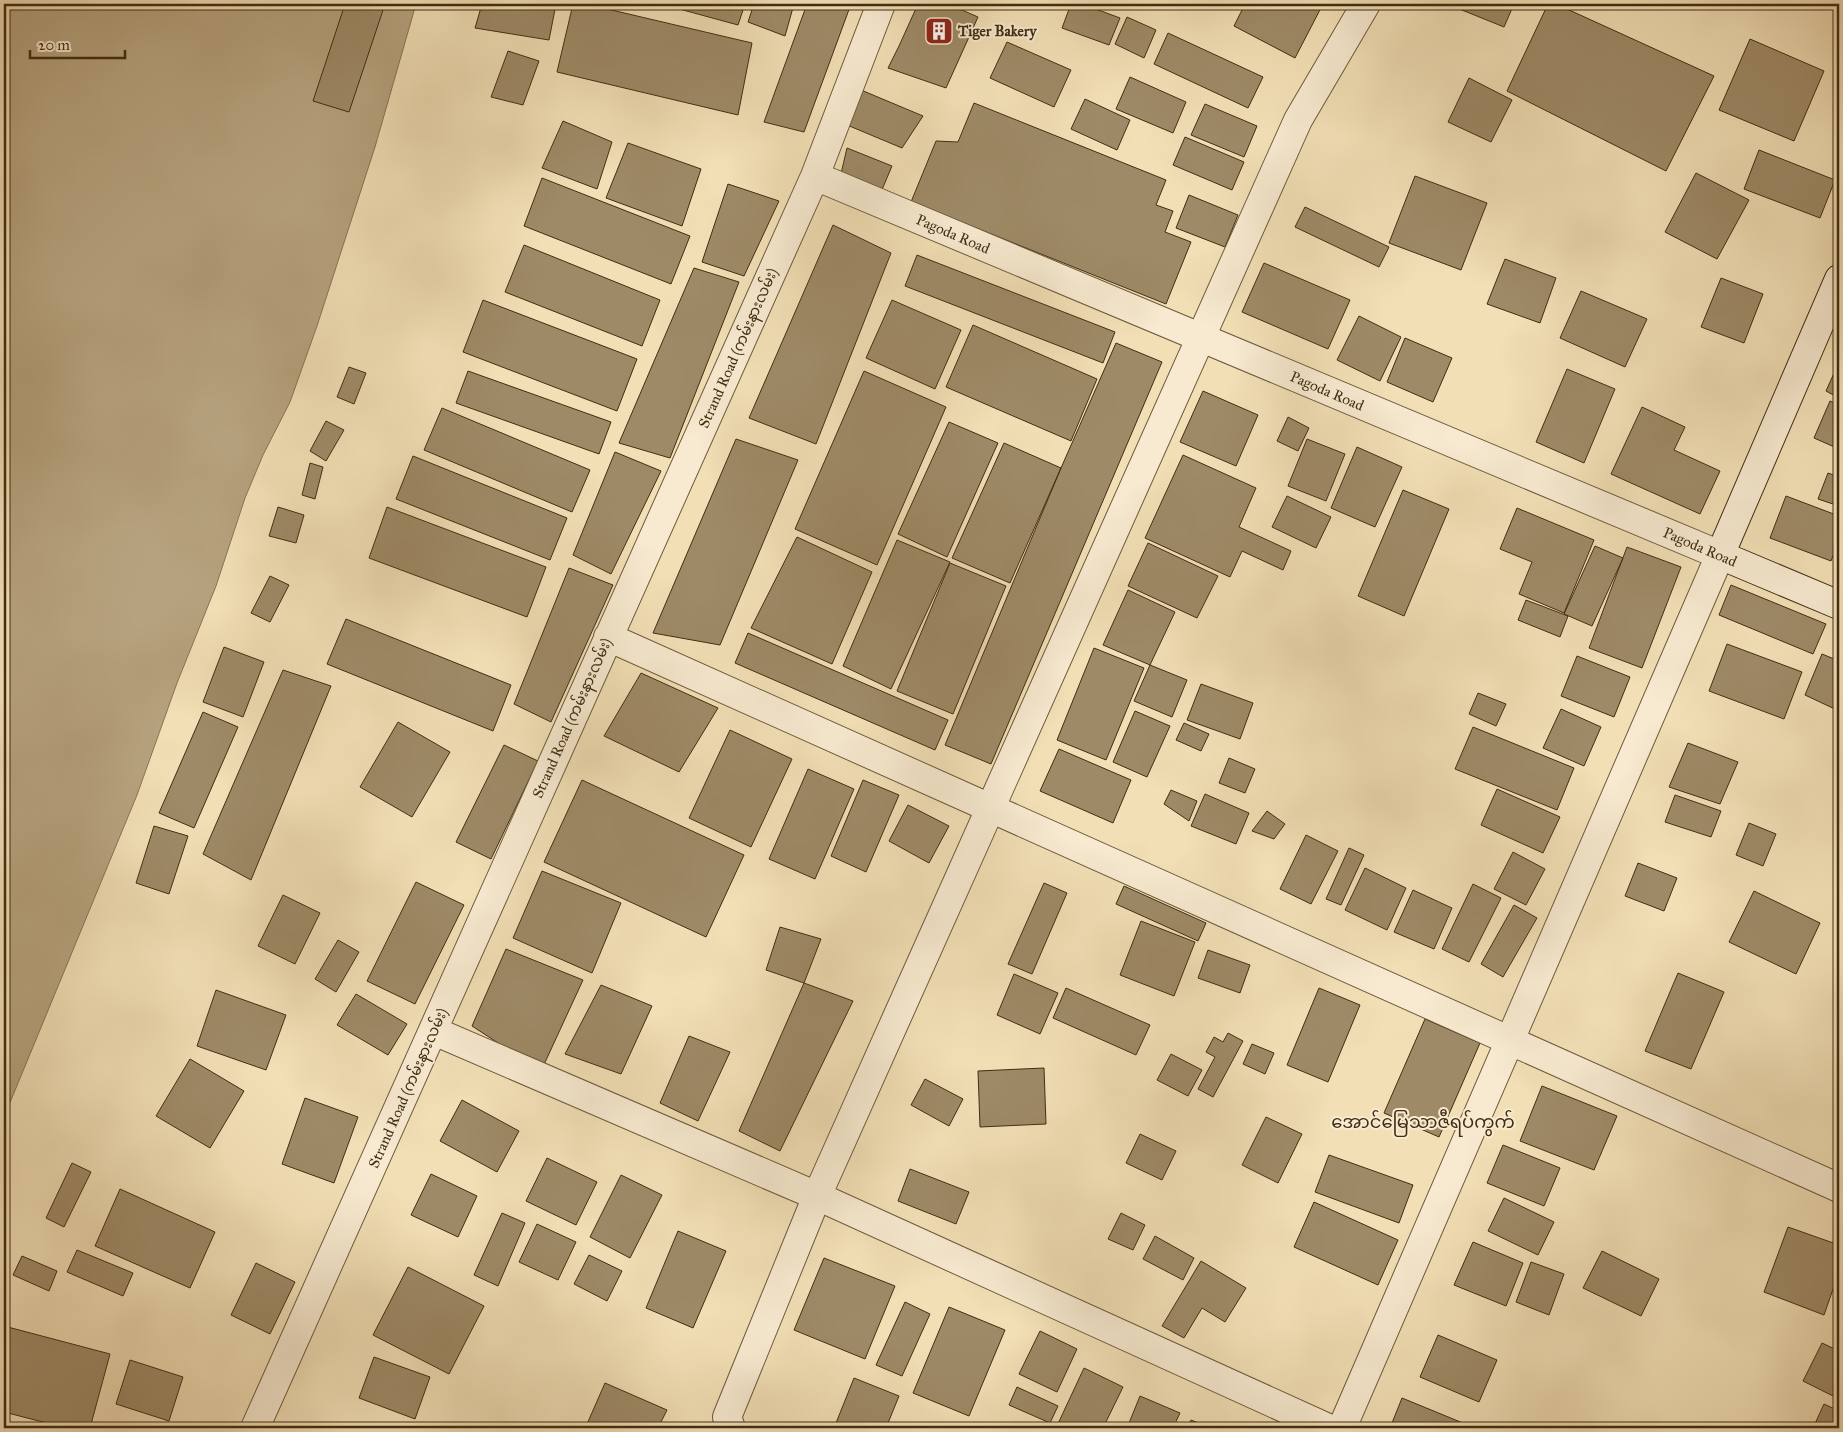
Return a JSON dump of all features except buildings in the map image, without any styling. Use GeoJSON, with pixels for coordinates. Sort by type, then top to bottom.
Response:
{"type":"FeatureCollection","features":[{"type":"Feature","properties":{"kind":"street","name":"Strand Road (ကမ်းနားလမ်း)"},"geometry":{"type":"LineString","coordinates":[[255,1428],[434,1031],[814,176],[882,4]]}},
{"type":"Feature","properties":{"kind":"street"},"geometry":{"type":"LineString","coordinates":[[731,1428],[727,1417],[817,1196],[990,808],[1298,120],[1366,4]]}},
{"type":"Feature","properties":{"kind":"street","name":"Pagoda Road"},"geometry":{"type":"LineString","coordinates":[[814,176],[1839,605]]}},
{"type":"Feature","properties":{"kind":"street"},"geometry":{"type":"LineString","coordinates":[[1342,1428],[1839,279]]}},
{"type":"Feature","properties":{"kind":"street"},"geometry":{"type":"LineString","coordinates":[[608,637],[1839,1188]]}},
{"type":"Feature","properties":{"kind":"street"},"geometry":{"type":"LineString","coordinates":[[434,1031],[817,1196],[1328,1428]]}},
{"type":"Feature","properties":{"kind":"shaded area"},"geometry":{"type":"Polygon","coordinates":[[[4,4],[416,4],[375,147],[317,326],[290,402],[263,455],[245,498],[216,586],[177,683],[137,795],[4,1117],[4,4]]]}},
{"type":"Feature","properties":{"kind":"place","name":"Tiger Bakery"},"geometry":{"type":"Point","coordinates":[939,31]}},
{"type":"Feature","properties":{"kind":"district","name":"အောင်မြေသာဇီရပ်ကွက်"},"geometry":{"type":"Point","coordinates":[1423,1122]}}]}
